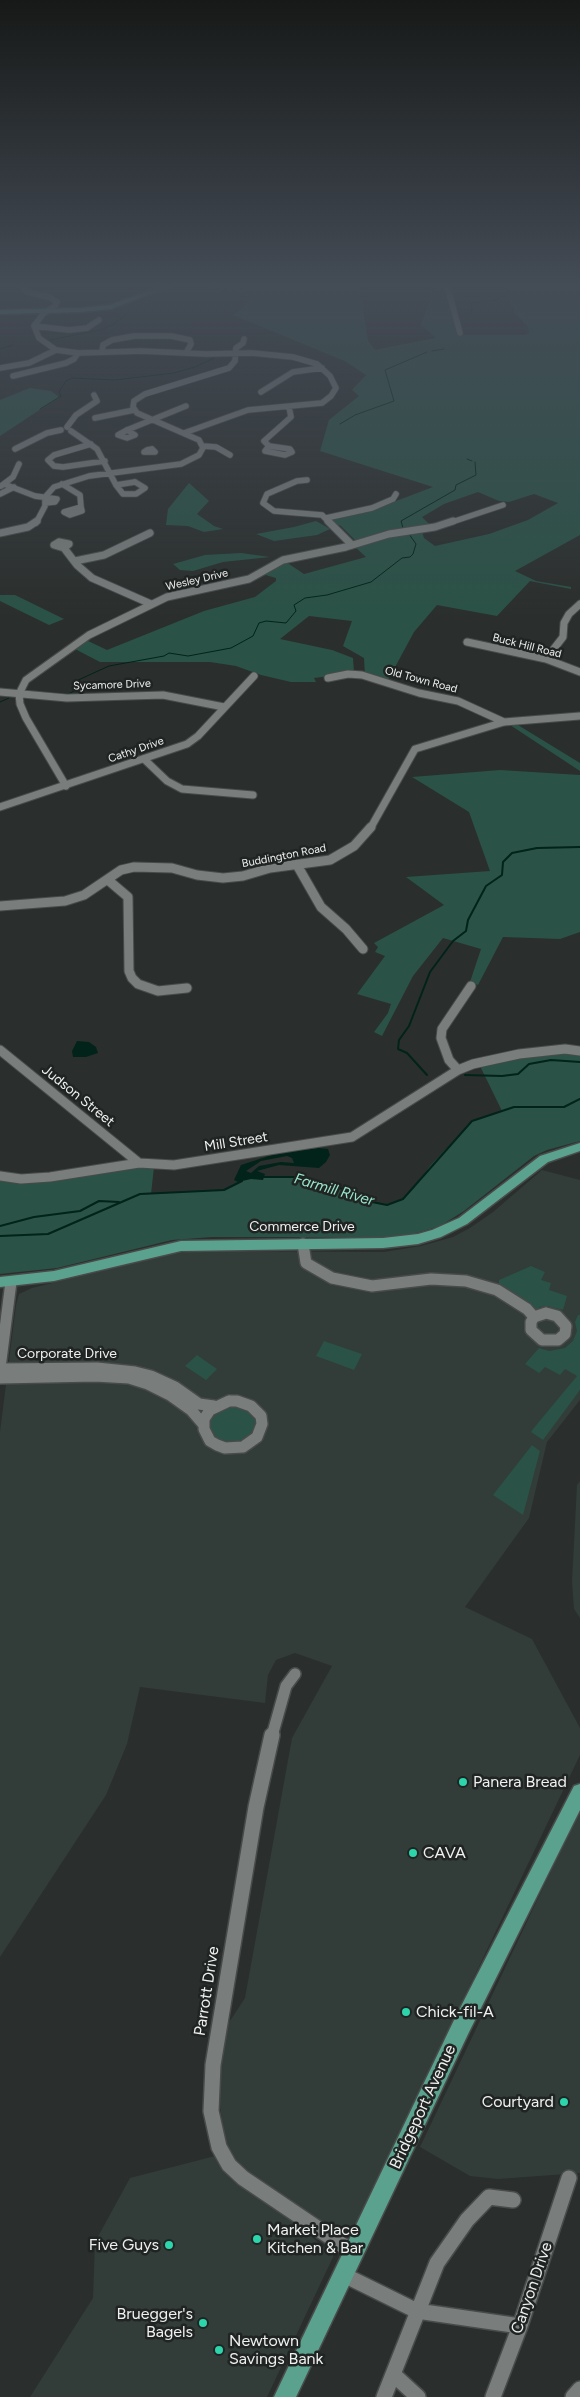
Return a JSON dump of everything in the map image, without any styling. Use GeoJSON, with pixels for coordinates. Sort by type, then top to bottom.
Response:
{"type":"FeatureCollection","features":[{"type":"Feature","properties":{"kind":"main road","name":"Commerce Drive"},"geometry":{"type":"LineString","coordinates":[[6,1282],[54,1276],[182,1246],[401,1242],[436,1234],[475,1212],[519,1176],[544,1159],[580,1147]]}},
{"type":"Feature","properties":{"kind":"main road","name":"Bridgeport Avenue"},"geometry":{"type":"LineString","coordinates":[[285,2397],[462,2025],[580,1792]]}},
{"type":"Feature","properties":{"kind":"street"},"geometry":{"type":"LineString","coordinates":[[14,449],[45,434],[66,429],[76,415],[97,401],[95,397]]}},
{"type":"Feature","properties":{"kind":"street"},"geometry":{"type":"LineString","coordinates":[[134,410],[134,401],[140,397]]}},
{"type":"Feature","properties":{"kind":"street"},"geometry":{"type":"LineString","coordinates":[[184,433],[248,410],[290,407],[322,402],[329,397]]}},
{"type":"Feature","properties":{"kind":"street"},"geometry":{"type":"LineString","coordinates":[[127,430],[186,406]]}},
{"type":"Feature","properties":{"kind":"street"},"geometry":{"type":"LineString","coordinates":[[269,446],[264,439],[292,417],[290,407]]}},
{"type":"Feature","properties":{"kind":"street"},"geometry":{"type":"LineString","coordinates":[[95,418],[134,410],[151,420],[197,439],[203,446],[214,447],[230,455]]}},
{"type":"Feature","properties":{"kind":"street"},"geometry":{"type":"LineString","coordinates":[[66,429],[97,449],[116,485]]}},
{"type":"Feature","properties":{"kind":"street"},"geometry":{"type":"LineString","coordinates":[[91,444],[52,456],[48,460],[54,466],[63,468],[105,462]]}},
{"type":"Feature","properties":{"kind":"street"},"geometry":{"type":"LineString","coordinates":[[0,533],[28,527],[36,523],[42,515],[45,500],[54,487],[110,473],[190,461],[200,454],[203,446]]}},
{"type":"Feature","properties":{"kind":"street"},"geometry":{"type":"LineString","coordinates":[[148,453],[152,468]]}},
{"type":"Feature","properties":{"kind":"street"},"geometry":{"type":"LineString","coordinates":[[2,485],[12,477],[19,464]]}},
{"type":"Feature","properties":{"kind":"street"},"geometry":{"type":"LineString","coordinates":[[307,480],[268,494],[264,497],[263,503],[274,511],[312,513],[326,518],[352,545]]}},
{"type":"Feature","properties":{"kind":"street"},"geometry":{"type":"LineString","coordinates":[[62,484],[80,495],[81,506]]}},
{"type":"Feature","properties":{"kind":"street"},"geometry":{"type":"LineString","coordinates":[[2,485],[14,487],[45,500]]}},
{"type":"Feature","properties":{"kind":"street"},"geometry":{"type":"LineString","coordinates":[[0,494],[14,487]]}},
{"type":"Feature","properties":{"kind":"street"},"geometry":{"type":"LineString","coordinates":[[326,518],[372,508],[393,499],[396,494]]}},
{"type":"Feature","properties":{"kind":"street","name":"Wesley Drive"},"geometry":{"type":"LineString","coordinates":[[20,694],[26,680],[80,641],[167,597],[249,578],[283,560],[352,545],[389,534],[435,527],[503,505]]}},
{"type":"Feature","properties":{"kind":"street"},"geometry":{"type":"LineString","coordinates":[[74,561],[104,555],[150,533]]}},
{"type":"Feature","properties":{"kind":"street"},"geometry":{"type":"LineString","coordinates":[[64,548],[74,561],[92,578],[151,604]]}},
{"type":"Feature","properties":{"kind":"street"},"geometry":{"type":"LineString","coordinates":[[546,659],[563,638],[564,623],[569,614],[580,604]]}},
{"type":"Feature","properties":{"kind":"street","name":"Buck Hill Road"},"geometry":{"type":"LineString","coordinates":[[467,642],[546,659],[580,672]]}},
{"type":"Feature","properties":{"kind":"street","name":"Old Town Road"},"geometry":{"type":"LineString","coordinates":[[328,678],[348,674],[362,675],[420,693],[458,701],[504,722]]}},
{"type":"Feature","properties":{"kind":"street","name":"Cathy Drive"},"geometry":{"type":"LineString","coordinates":[[0,807],[186,744],[198,736],[254,676]]}},
{"type":"Feature","properties":{"kind":"street","name":"Sycamore Drive"},"geometry":{"type":"LineString","coordinates":[[0,692],[67,698],[163,695],[224,707]]}},
{"type":"Feature","properties":{"kind":"street"},"geometry":{"type":"LineString","coordinates":[[20,694],[20,704],[26,718],[66,786]]}},
{"type":"Feature","properties":{"kind":"street","name":"Buddington Road"},"geometry":{"type":"LineString","coordinates":[[0,906],[65,900],[84,895],[121,870],[134,867],[172,868],[197,875],[224,878],[243,876],[270,868],[330,860],[341,855],[368,832],[415,749],[504,722],[580,716]]}},
{"type":"Feature","properties":{"kind":"street"},"geometry":{"type":"LineString","coordinates":[[144,759],[167,781],[182,790],[253,795]]}},
{"type":"Feature","properties":{"kind":"street"},"geometry":{"type":"LineString","coordinates":[[297,865],[321,907],[346,929],[355,942],[363,949]]}},
{"type":"Feature","properties":{"kind":"street"},"geometry":{"type":"LineString","coordinates":[[108,880],[128,897],[129,971],[132,978],[138,984],[158,991],[187,988]]}},
{"type":"Feature","properties":{"kind":"street"},"geometry":{"type":"LineString","coordinates":[[458,1070],[449,1060],[441,1038],[442,1029],[471,986]]}},
{"type":"Feature","properties":{"kind":"street","name":"Mill Street"},"geometry":{"type":"LineString","coordinates":[[0,1176],[21,1179],[50,1178],[139,1163],[174,1165],[352,1136],[458,1070],[473,1064],[519,1054],[565,1049],[580,1051]]}},
{"type":"Feature","properties":{"kind":"street","name":"Judson Street"},"geometry":{"type":"LineString","coordinates":[[0,1050],[139,1163]]}},
{"type":"Feature","properties":{"kind":"street"},"geometry":{"type":"LineString","coordinates":[[303,1244],[306,1263],[332,1278],[372,1286],[448,1279],[466,1281],[497,1290],[522,1305],[534,1317]]}},
{"type":"Feature","properties":{"kind":"street"},"geometry":{"type":"LineString","coordinates":[[0,1369],[6,1282]]}},
{"type":"Feature","properties":{"kind":"street","name":"Corporate Drive"},"geometry":{"type":"LineString","coordinates":[[0,1369],[97,1368],[135,1372],[151,1376],[175,1387],[199,1404],[214,1406],[227,1401],[237,1401],[251,1406],[260,1416],[262,1424],[257,1438],[243,1447],[225,1448],[210,1440],[205,1434],[203,1424],[191,1410],[170,1395],[148,1384],[129,1378],[96,1376],[0,1378]]}},
{"type":"Feature","properties":{"kind":"street"},"geometry":{"type":"LineString","coordinates":[[203,1424],[207,1414],[214,1406]]}},
{"type":"Feature","properties":{"kind":"street","name":"Parrott Drive"},"geometry":{"type":"LineString","coordinates":[[295,1674],[286,1686],[277,1712],[256,1807],[213,2065],[211,2111],[219,2147],[229,2165],[243,2178],[354,2253]]}},
{"type":"Feature","properties":{"kind":"street","name":"Canyon Drive"},"geometry":{"type":"LineString","coordinates":[[493,2397],[520,2326],[569,2178]]}},
{"type":"Feature","properties":{"kind":"street"},"geometry":{"type":"LineString","coordinates":[[384,2397],[437,2263],[467,2220],[488,2197],[513,2200]]}},
{"type":"Feature","properties":{"kind":"street"},"geometry":{"type":"LineString","coordinates":[[344,2275],[418,2311],[520,2326]]}},
{"type":"Feature","properties":{"kind":"street"},"geometry":{"type":"LineString","coordinates":[[394,2375],[418,2397]]}},
{"type":"Feature","properties":{"kind":"street"},"geometry":{"type":"LineString","coordinates":[[573,2397],[580,2389]]}},
{"type":"Feature","properties":{"kind":"shaded area"},"geometry":{"type":"Polygon","coordinates":[[[8,397],[59,397],[0,436],[0,400],[8,397]]]}},
{"type":"Feature","properties":{"kind":"shaded area"},"geometry":{"type":"Polygon","coordinates":[[[358,397],[580,397],[580,535],[515,571],[536,581],[571,587],[571,589],[530,581],[497,616],[437,605],[414,632],[387,682],[365,675],[364,658],[343,646],[352,621],[309,616],[280,639],[332,650],[353,658],[354,673],[314,678],[316,682],[291,682],[261,675],[236,666],[210,662],[100,662],[75,649],[86,640],[107,650],[204,611],[255,597],[276,581],[276,578],[262,574],[286,562],[304,574],[366,557],[355,547],[377,539],[422,532],[424,538],[435,546],[489,534],[528,520],[558,503],[534,494],[509,502],[499,501],[478,492],[444,504],[422,517],[431,526],[356,541],[341,526],[327,520],[375,509],[433,487],[320,451],[329,420],[358,397]]]}},
{"type":"Feature","properties":{"kind":"shaded area"},"geometry":{"type":"Polygon","coordinates":[[[189,483],[209,501],[197,514],[214,526],[223,529],[204,532],[188,526],[166,525],[168,509],[189,483]]]}},
{"type":"Feature","properties":{"kind":"shaded area"},"geometry":{"type":"Polygon","coordinates":[[[316,521],[330,529],[317,535],[274,541],[256,534],[294,527],[316,521]]]}},
{"type":"Feature","properties":{"kind":"shaded area"},"geometry":{"type":"Polygon","coordinates":[[[241,553],[270,557],[223,562],[193,571],[180,570],[173,564],[205,555],[241,553]]]}},
{"type":"Feature","properties":{"kind":"shaded area"},"geometry":{"type":"Polygon","coordinates":[[[0,595],[15,595],[64,619],[49,625],[0,601],[0,595]]]}},
{"type":"Feature","properties":{"kind":"shaded area"},"geometry":{"type":"Polygon","coordinates":[[[513,722],[580,763],[580,771],[507,723],[513,722]]]}},
{"type":"Feature","properties":{"kind":"shaded area"},"geometry":{"type":"Polygon","coordinates":[[[500,770],[580,775],[580,932],[560,939],[503,937],[478,985],[470,982],[481,949],[443,938],[413,976],[382,1036],[374,1032],[388,1013],[391,1004],[357,994],[385,956],[375,952],[378,947],[374,943],[444,905],[406,877],[490,871],[469,812],[412,777],[500,770]]]}},
{"type":"Feature","properties":{"kind":"shaded area"},"geometry":{"type":"Polygon","coordinates":[[[77,1041],[89,1042],[96,1047],[98,1053],[86,1057],[73,1057],[72,1051],[77,1041]]]}},
{"type":"Feature","properties":{"kind":"shaded area"},"geometry":{"type":"Polygon","coordinates":[[[580,1051],[580,1141],[547,1150],[534,1156],[464,1211],[440,1226],[413,1234],[384,1237],[212,1237],[172,1240],[57,1268],[0,1274],[0,1179],[22,1184],[133,1166],[154,1167],[151,1194],[224,1190],[250,1176],[296,1177],[340,1188],[362,1200],[387,1205],[403,1199],[414,1188],[430,1166],[472,1121],[502,1111],[480,1066],[519,1054],[580,1051]]]}},
{"type":"Feature","properties":{"kind":"shaded area"},"geometry":{"type":"Polygon","coordinates":[[[319,1148],[328,1149],[330,1155],[319,1168],[279,1165],[257,1171],[265,1174],[263,1180],[251,1179],[238,1182],[234,1180],[241,1165],[278,1153],[319,1148]],[[287,1156],[261,1161],[246,1171],[251,1173],[259,1166],[281,1162],[294,1163],[292,1158],[287,1156]]]}},
{"type":"Feature","properties":{"kind":"shaded area"},"geometry":{"type":"Polygon","coordinates":[[[542,1170],[580,1180],[580,1400],[547,1442],[529,1518],[465,1607],[532,1639],[580,1728],[580,1755],[357,2222],[349,2229],[341,2232],[332,2230],[244,2170],[225,2146],[218,2089],[228,2024],[245,1998],[292,1738],[332,1666],[295,1653],[276,1660],[268,1675],[265,1703],[140,1687],[127,1744],[106,1795],[0,1957],[0,1432],[16,1305],[19,1294],[32,1288],[171,1254],[196,1251],[384,1252],[421,1246],[453,1237],[470,1228],[493,1212],[542,1170]]]}},
{"type":"Feature","properties":{"kind":"shaded area"},"geometry":{"type":"Polygon","coordinates":[[[531,1266],[545,1272],[541,1280],[551,1283],[549,1290],[567,1296],[563,1310],[547,1306],[539,1307],[541,1311],[537,1311],[499,1284],[499,1280],[531,1266]]]}},
{"type":"Feature","properties":{"kind":"shaded area"},"geometry":{"type":"Polygon","coordinates":[[[578,1315],[580,1315],[580,1390],[543,1440],[531,1432],[577,1376],[565,1369],[560,1375],[545,1367],[539,1373],[525,1364],[539,1348],[549,1351],[565,1348],[573,1341],[577,1331],[575,1322],[578,1315]]]}},
{"type":"Feature","properties":{"kind":"shaded area"},"geometry":{"type":"Polygon","coordinates":[[[324,1341],[362,1354],[354,1370],[316,1356],[324,1341]]]}},
{"type":"Feature","properties":{"kind":"shaded area"},"geometry":{"type":"Polygon","coordinates":[[[197,1355],[217,1369],[206,1380],[185,1366],[197,1355]]]}},
{"type":"Feature","properties":{"kind":"shaded area"},"geometry":{"type":"Polygon","coordinates":[[[222,1406],[244,1407],[255,1416],[256,1425],[252,1435],[243,1442],[224,1443],[214,1437],[208,1428],[209,1418],[222,1406]]]}},
{"type":"Feature","properties":{"kind":"shaded area"},"geometry":{"type":"Polygon","coordinates":[[[532,1445],[540,1451],[523,1515],[493,1495],[532,1445]]]}},
{"type":"Feature","properties":{"kind":"shaded area"},"geometry":{"type":"Polygon","coordinates":[[[580,1481],[580,1618],[574,1609],[572,1582],[577,1485],[580,1481]]]}},
{"type":"Feature","properties":{"kind":"shaded area"},"geometry":{"type":"Polygon","coordinates":[[[580,1810],[580,2173],[498,2179],[470,2176],[420,2147],[580,1810]]]}},
{"type":"Feature","properties":{"kind":"shaded area"},"geometry":{"type":"Polygon","coordinates":[[[215,2156],[230,2178],[297,2225],[334,2255],[267,2397],[30,2397],[93,2298],[95,2242],[130,2178],[215,2156]]]}},
{"type":"Feature","properties":{"kind":"waterway"},"geometry":{"type":"LineString","coordinates":[[40,409],[60,397]]}},
{"type":"Feature","properties":{"kind":"waterway"},"geometry":{"type":"LineString","coordinates":[[340,424],[355,415],[394,401],[393,397]]}},
{"type":"Feature","properties":{"kind":"waterway"},"geometry":{"type":"LineString","coordinates":[[467,459],[472,461]]}},
{"type":"Feature","properties":{"kind":"waterway"},"geometry":{"type":"LineString","coordinates":[[403,528],[401,521],[455,490],[456,485],[476,475],[475,462]]}},
{"type":"Feature","properties":{"kind":"waterway"},"geometry":{"type":"LineString","coordinates":[[43,692],[68,694],[74,691],[73,687],[76,681],[109,666],[164,656],[169,653],[188,656],[231,648],[253,636],[259,623],[266,621],[286,623],[296,611],[294,605],[305,598],[327,595],[371,582],[402,558],[410,557],[413,554],[416,544],[409,534]]}},
{"type":"Feature","properties":{"kind":"waterway"},"geometry":{"type":"LineString","coordinates":[[0,702],[9,698]]}},
{"type":"Feature","properties":{"kind":"waterway"},"geometry":{"type":"LineString","coordinates":[[427,1075],[407,1053],[398,1049],[399,1040],[409,1026],[430,972],[453,941],[466,931],[468,920],[486,886],[502,875],[503,862],[512,853],[537,848],[580,847]]}},
{"type":"Feature","properties":{"kind":"waterway"},"geometry":{"type":"LineString","coordinates":[[465,1075],[502,1076],[518,1074],[529,1064],[551,1060],[580,1062]]}},
{"type":"Feature","properties":{"kind":"waterway","name":"Farmill River"},"geometry":{"type":"LineString","coordinates":[[263,1177],[296,1177],[340,1188],[362,1200],[387,1205],[403,1199],[472,1121],[514,1107],[564,1107],[580,1099]]}},
{"type":"Feature","properties":{"kind":"waterway","name":"Farmill River"},"geometry":{"type":"LineString","coordinates":[[0,1236],[48,1234],[140,1194],[224,1190],[242,1181]]}},
{"type":"Feature","properties":{"kind":"waterway"},"geometry":{"type":"LineString","coordinates":[[0,1226],[34,1217],[80,1211],[99,1201],[119,1202]]}},
{"type":"Feature","properties":{"kind":"place","name":"Panera Bread"},"geometry":{"type":"Point","coordinates":[463,1782]}},
{"type":"Feature","properties":{"kind":"place","name":"CAVA"},"geometry":{"type":"Point","coordinates":[413,1853]}},
{"type":"Feature","properties":{"kind":"place","name":"Chick-fil-A"},"geometry":{"type":"Point","coordinates":[406,2012]}},
{"type":"Feature","properties":{"kind":"place","name":"Courtyard"},"geometry":{"type":"Point","coordinates":[564,2102]}},
{"type":"Feature","properties":{"kind":"place","name":"Market Place Kitchen & Bar"},"geometry":{"type":"Point","coordinates":[257,2239]}},
{"type":"Feature","properties":{"kind":"place","name":"Five Guys"},"geometry":{"type":"Point","coordinates":[169,2245]}},
{"type":"Feature","properties":{"kind":"place","name":"Bruegger's Bagels"},"geometry":{"type":"Point","coordinates":[203,2323]}},
{"type":"Feature","properties":{"kind":"place","name":"Newtown Savings Bank"},"geometry":{"type":"Point","coordinates":[219,2350]}}]}
